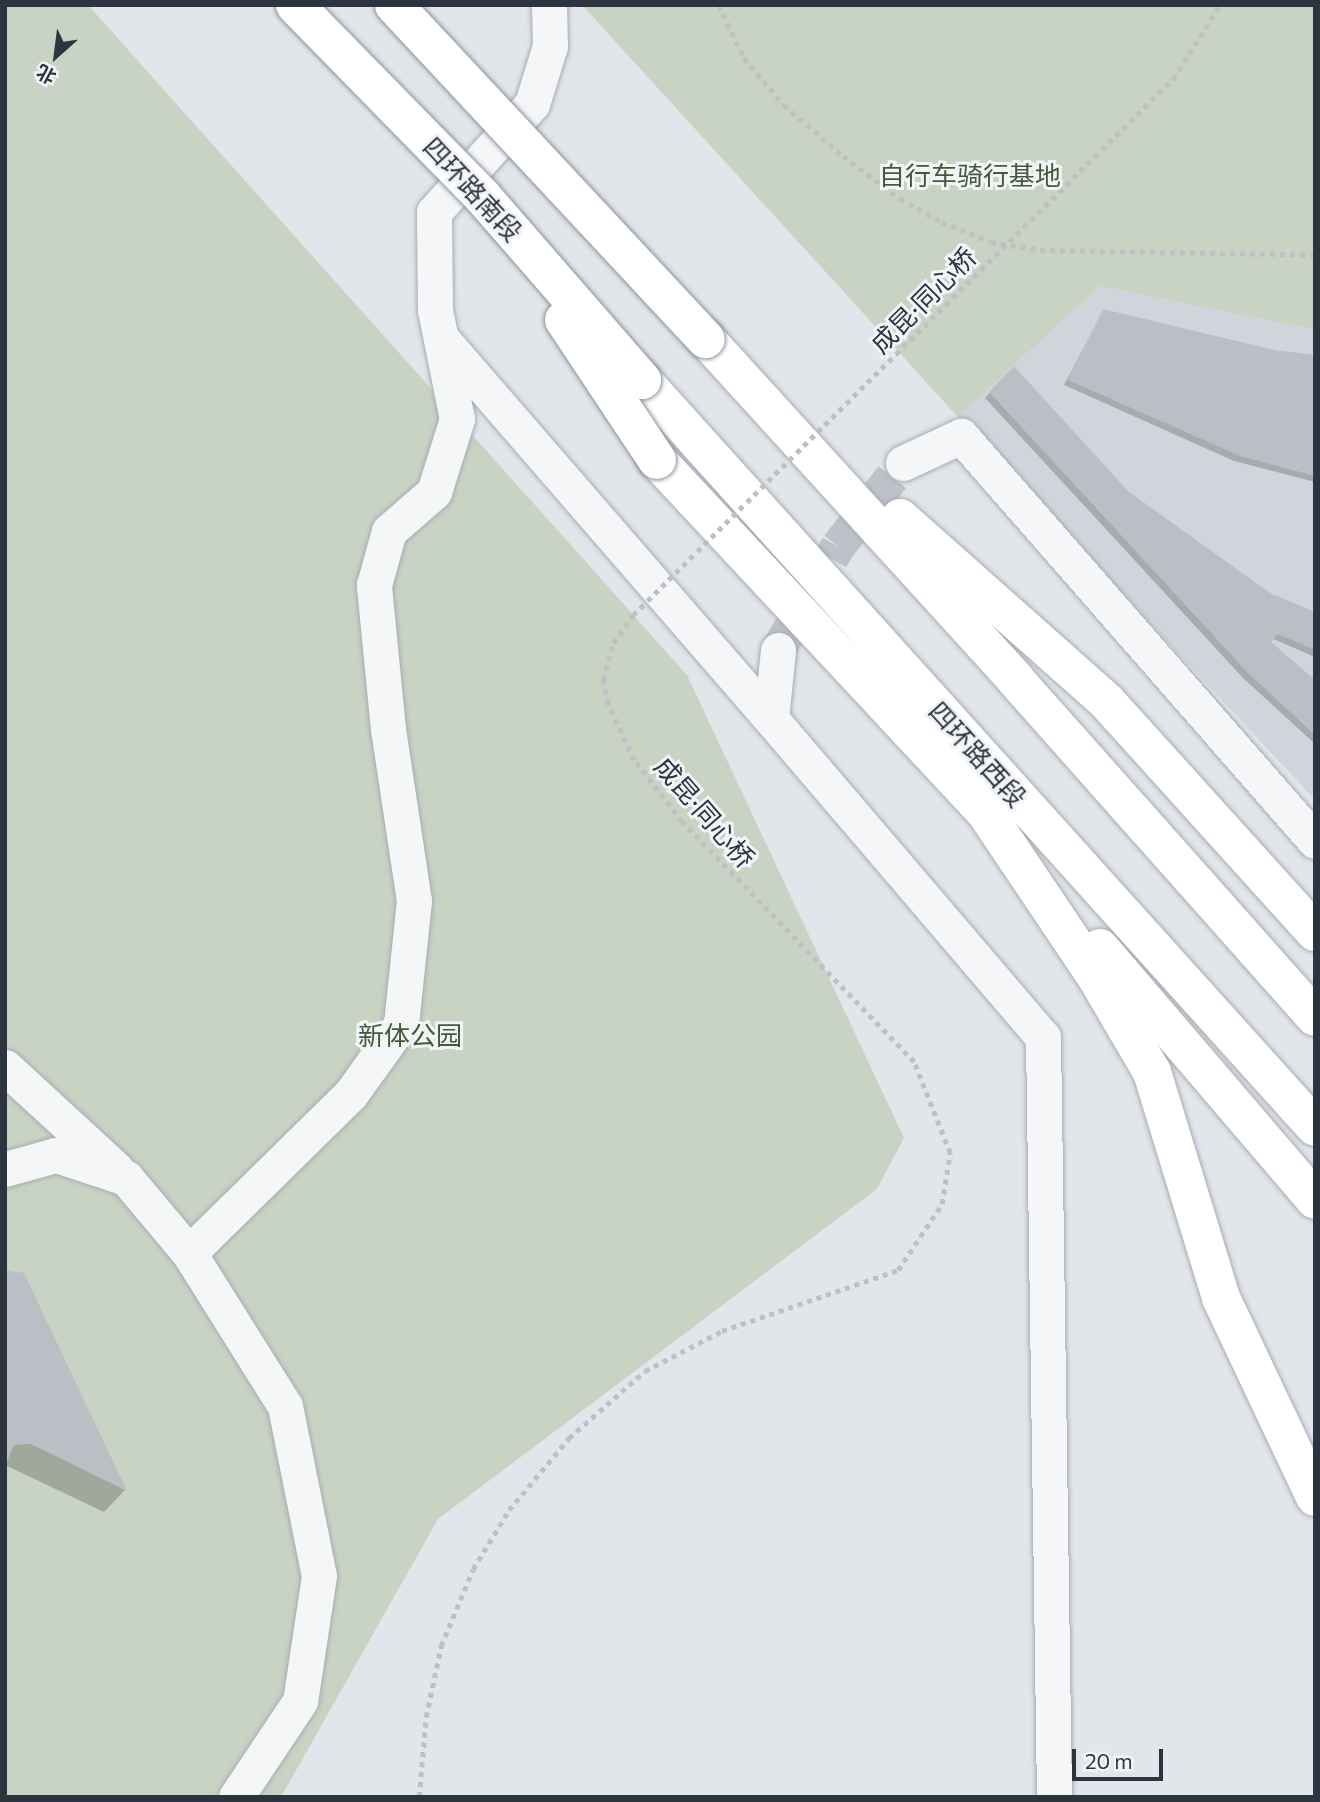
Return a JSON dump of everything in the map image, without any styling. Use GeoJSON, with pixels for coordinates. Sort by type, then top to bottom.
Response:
{"type":"FeatureCollection","features":[{"type":"Feature","properties":{"kind":"highway","name":"四环路南段"},"geometry":{"type":"LineString","coordinates":[[295,5],[482,196],[642,380]]}},
{"type":"Feature","properties":{"kind":"highway"},"geometry":{"type":"LineString","coordinates":[[394,5],[759,394],[1315,1017]]}},
{"type":"Feature","properties":{"kind":"highway"},"geometry":{"type":"LineString","coordinates":[[482,196],[657,460],[986,813],[1315,1199]]}},
{"type":"Feature","properties":{"kind":"highway","name":"四环路西段"},"geometry":{"type":"LineString","coordinates":[[642,380],[1315,1127]]}},
{"type":"Feature","properties":{"kind":"highway"},"geometry":{"type":"LineString","coordinates":[[759,394],[1107,702],[1315,932]]}},
{"type":"Feature","properties":{"kind":"highway"},"geometry":{"type":"LineString","coordinates":[[986,813],[1096,975],[1152,1072],[1222,1298],[1315,1497]]}},
{"type":"Feature","properties":{"kind":"street"},"geometry":{"type":"LineString","coordinates":[[189,1253],[350,1095],[401,1024],[414,901],[388,729],[374,584],[389,531],[434,492],[457,419],[435,310],[434,212],[531,104],[550,46],[549,5]]}},
{"type":"Feature","properties":{"kind":"street"},"geometry":{"type":"LineString","coordinates":[[441,337],[1043,1038],[1054,1797]]}},
{"type":"Feature","properties":{"kind":"street"},"geometry":{"type":"LineString","coordinates":[[903,463],[961,436],[1315,841]]}},
{"type":"Feature","properties":{"kind":"street"},"geometry":{"type":"LineString","coordinates":[[771,719],[778,650]]}},
{"type":"Feature","properties":{"kind":"street"},"geometry":{"type":"LineString","coordinates":[[5,1067],[126,1178],[189,1253],[285,1406],[319,1576],[300,1701],[236,1797]]}},
{"type":"Feature","properties":{"kind":"street"},"geometry":{"type":"LineString","coordinates":[[5,1169],[56,1155],[126,1178]]}},
{"type":"Feature","properties":{"kind":"path"},"geometry":{"type":"LineString","coordinates":[[719,5],[744,58],[785,105],[900,199],[942,222],[991,242],[1040,250],[1315,255]]}},
{"type":"Feature","properties":{"kind":"path","name":"成昆·同心桥"},"geometry":{"type":"LineString","coordinates":[[419,1797],[426,1717],[441,1646],[473,1569],[509,1510],[569,1438],[645,1371],[722,1331],[898,1270],[942,1204],[950,1153],[914,1062],[682,822],[634,760],[608,704],[603,680],[613,643],[633,615],[1173,79],[1220,5]]}},
{"type":"Feature","properties":{"kind":"shaded area"},"geometry":{"type":"Polygon","coordinates":[[[1100,286],[1315,330],[1315,800],[958,417],[1100,286]]]}},
{"type":"Feature","properties":{"kind":"green space","name":"新体公园"},"geometry":{"type":"Polygon","coordinates":[[[5,5],[88,5],[687,675],[904,1138],[877,1189],[438,1519],[281,1797],[5,1797],[5,5]]]}},
{"type":"Feature","properties":{"kind":"green space","name":"自行车骑行基地"},"geometry":{"type":"Polygon","coordinates":[[[582,5],[1315,5],[1315,330],[1100,286],[958,417],[582,5]]]}},
{"type":"Feature","properties":{"kind":"building"},"geometry":{"type":"Polygon","coordinates":[[[1103,309],[1274,350],[1315,355],[1315,476],[1240,456],[1068,380],[1103,309]]]}},
{"type":"Feature","properties":{"kind":"building"},"geometry":{"type":"Polygon","coordinates":[[[1014,366],[1128,491],[1270,593],[1315,612],[1315,650],[1278,634],[1271,642],[1315,680],[1315,735],[1248,673],[989,392],[1014,366]]]}},
{"type":"Feature","properties":{"kind":"building"},"geometry":{"type":"Polygon","coordinates":[[[5,1270],[24,1273],[127,1491],[31,1444],[14,1445],[5,1467],[5,1270]]]}},
{"type":"Feature","properties":{"kind":"tunnel"},"geometry":{"type":"LineString","coordinates":[[778,650],[838,546],[903,463]]}}]}
